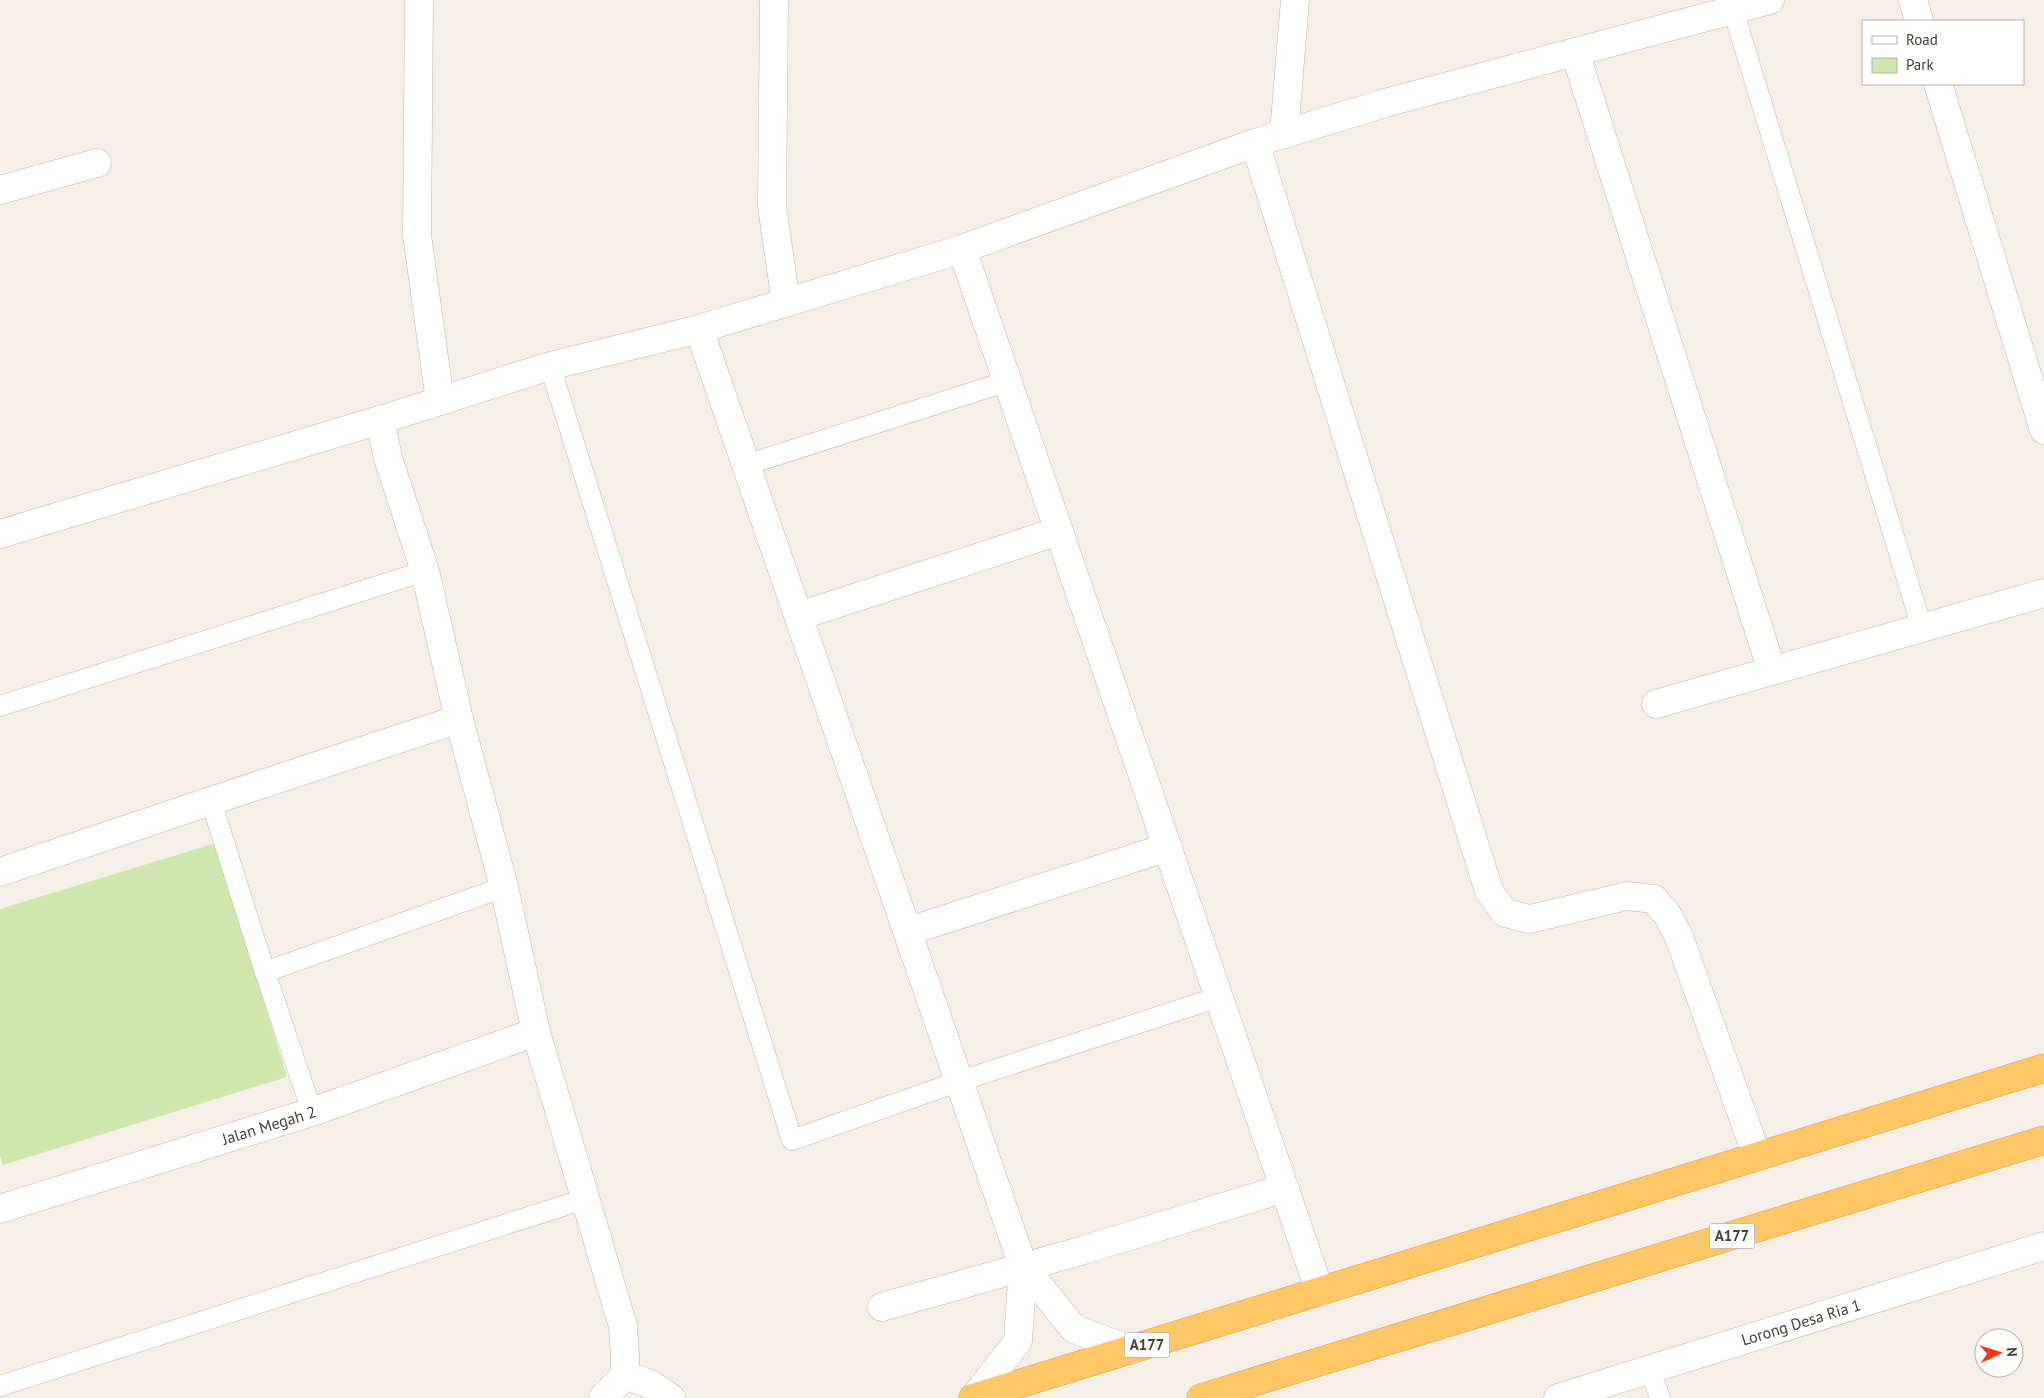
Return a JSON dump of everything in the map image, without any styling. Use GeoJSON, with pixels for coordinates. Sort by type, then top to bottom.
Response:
{"type":"FeatureCollection","features":[{"type":"Feature","properties":{"kind":"highway","name":"A177"},"geometry":{"type":"LineString","coordinates":[[973,1398],[2044,1068]]}},
{"type":"Feature","properties":{"kind":"highway","name":"A177"},"geometry":{"type":"LineString","coordinates":[[1209,1397],[2044,1140]]}},
{"type":"Feature","properties":{"kind":"street"},"geometry":{"type":"LineString","coordinates":[[419,0],[417,235],[440,401]]}},
{"type":"Feature","properties":{"kind":"street"},"geometry":{"type":"LineString","coordinates":[[774,0],[772,206],[786,303]]}},
{"type":"Feature","properties":{"kind":"street"},"geometry":{"type":"LineString","coordinates":[[1284,134],[1295,0]]}},
{"type":"Feature","properties":{"kind":"street"},"geometry":{"type":"LineString","coordinates":[[0,534],[380,420],[550,366],[699,329],[786,303],[962,248],[1255,143],[1385,103],[1770,0]]}},
{"type":"Feature","properties":{"kind":"street"},"geometry":{"type":"LineString","coordinates":[[1913,0],[1919,20]]}},
{"type":"Feature","properties":{"kind":"street"},"geometry":{"type":"LineString","coordinates":[[1575,52],[1772,671]]}},
{"type":"Feature","properties":{"kind":"street"},"geometry":{"type":"LineString","coordinates":[[1938,85],[2044,430]]}},
{"type":"Feature","properties":{"kind":"street"},"geometry":{"type":"LineString","coordinates":[[1255,143],[1489,891],[1504,913],[1530,919],[1627,896],[1654,899],[1667,914],[1679,937],[1757,1156]]}},
{"type":"Feature","properties":{"kind":"street"},"geometry":{"type":"LineString","coordinates":[[0,190],[97,163]]}},
{"type":"Feature","properties":{"kind":"street"},"geometry":{"type":"LineString","coordinates":[[962,248],[1320,1292]]}},
{"type":"Feature","properties":{"kind":"street"},"geometry":{"type":"LineString","coordinates":[[699,329],[1024,1266],[1074,1329],[1131,1350]]}},
{"type":"Feature","properties":{"kind":"street"},"geometry":{"type":"LineString","coordinates":[[380,420],[388,458],[425,570],[459,719],[504,887],[536,1032],[623,1326],[626,1355],[624,1375],[603,1398]]}},
{"type":"Feature","properties":{"kind":"street"},"geometry":{"type":"LineString","coordinates":[[799,616],[1059,531]]}},
{"type":"Feature","properties":{"kind":"street"},"geometry":{"type":"LineString","coordinates":[[1656,704],[2044,593]]}},
{"type":"Feature","properties":{"kind":"street"},"geometry":{"type":"LineString","coordinates":[[0,872],[211,800],[459,719]]}},
{"type":"Feature","properties":{"kind":"street"},"geometry":{"type":"LineString","coordinates":[[909,931],[1168,847]]}},
{"type":"Feature","properties":{"kind":"street","name":"Jalan Megah 2"},"geometry":{"type":"LineString","coordinates":[[0,1209],[312,1112],[536,1032]]}},
{"type":"Feature","properties":{"kind":"street"},"geometry":{"type":"LineString","coordinates":[[882,1307],[1094,1247],[1285,1188]]}},
{"type":"Feature","properties":{"kind":"street","name":"Lorong Desa Ria 1"},"geometry":{"type":"LineString","coordinates":[[1558,1398],[2044,1246]]}},
{"type":"Feature","properties":{"kind":"street"},"geometry":{"type":"LineString","coordinates":[[973,1398],[1018,1341],[1024,1266]]}},
{"type":"Feature","properties":{"kind":"street"},"geometry":{"type":"LineString","coordinates":[[624,1375],[652,1385],[671,1398]]}},
{"type":"Feature","properties":{"kind":"lane"},"geometry":{"type":"LineString","coordinates":[[1734,10],[1922,628]]}},
{"type":"Feature","properties":{"kind":"lane"},"geometry":{"type":"LineString","coordinates":[[550,366],[792,1140],[960,1080],[1219,997]]}},
{"type":"Feature","properties":{"kind":"lane"},"geometry":{"type":"LineString","coordinates":[[746,464],[1008,381]]}},
{"type":"Feature","properties":{"kind":"lane"},"geometry":{"type":"LineString","coordinates":[[0,706],[425,570]]}},
{"type":"Feature","properties":{"kind":"lane"},"geometry":{"type":"LineString","coordinates":[[211,800],[265,972],[312,1112]]}},
{"type":"Feature","properties":{"kind":"lane"},"geometry":{"type":"LineString","coordinates":[[265,972],[504,887]]}},
{"type":"Feature","properties":{"kind":"lane"},"geometry":{"type":"LineString","coordinates":[[0,1386],[585,1199]]}},
{"type":"Feature","properties":{"kind":"lane"},"geometry":{"type":"LineString","coordinates":[[1650,1370],[1660,1398]]}},
{"type":"Feature","properties":{"kind":"green space"},"geometry":{"type":"Polygon","coordinates":[[[216,843],[287,1077],[3,1165],[0,1156],[0,909],[216,843]]]}}]}
